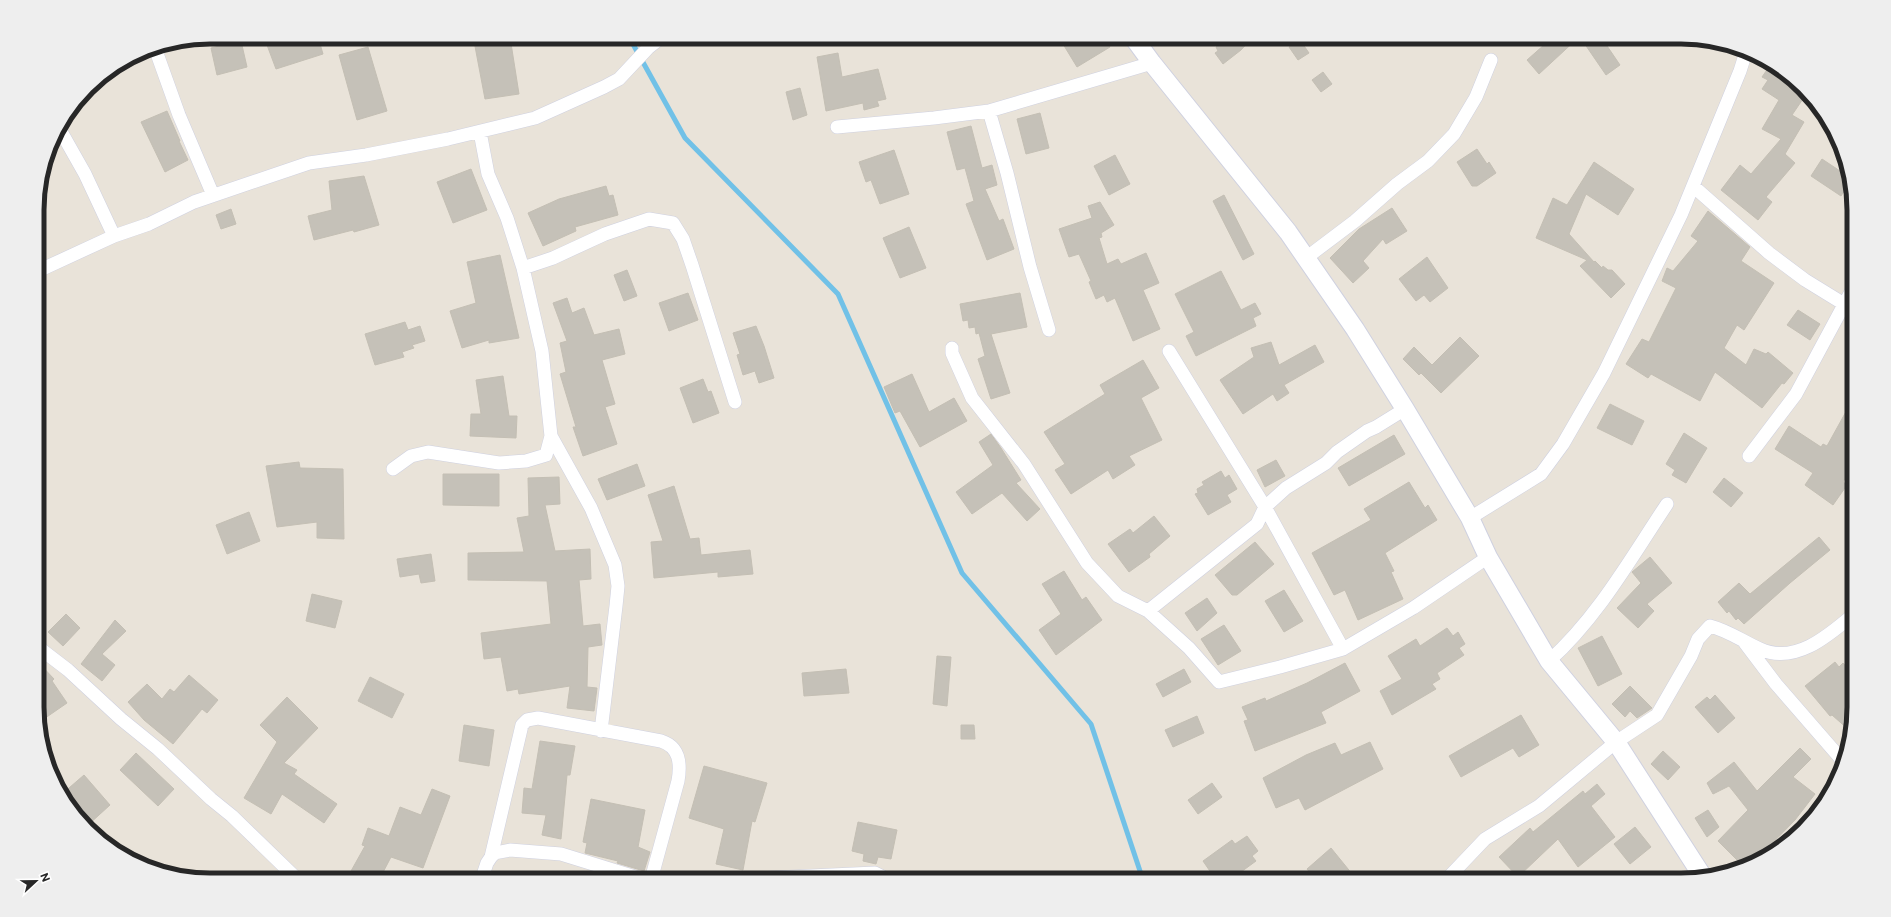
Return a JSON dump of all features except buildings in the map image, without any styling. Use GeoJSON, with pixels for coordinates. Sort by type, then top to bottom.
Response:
{"type":"FeatureCollection","features":[{"type":"Feature","properties":{"kind":"street"},"geometry":{"type":"LineString","coordinates":[[44,268],[114,236],[149,224],[213,195],[309,163],[366,155],[480,132],[535,118],[619,79],[653,44]]}},
{"type":"Feature","properties":{"kind":"street"},"geometry":{"type":"LineString","coordinates":[[1138,44],[1288,232],[1355,330],[1405,409],[1470,518],[1488,557],[1549,661],[1616,742],[1699,872]]}},
{"type":"Feature","properties":{"kind":"street"},"geometry":{"type":"LineString","coordinates":[[157,53],[179,115],[213,195]]}},
{"type":"Feature","properties":{"kind":"street"},"geometry":{"type":"LineString","coordinates":[[1470,518],[1541,474],[1563,444],[1604,373],[1681,215],[1744,57]]}},
{"type":"Feature","properties":{"kind":"street"},"geometry":{"type":"LineString","coordinates":[[1306,258],[1355,221],[1397,184],[1428,161],[1454,134],[1476,97],[1491,60]]}},
{"type":"Feature","properties":{"kind":"street"},"geometry":{"type":"LineString","coordinates":[[837,127],[934,118],[989,111],[1152,63]]}},
{"type":"Feature","properties":{"kind":"street"},"geometry":{"type":"LineString","coordinates":[[989,111],[1009,180],[1030,267],[1049,330]]}},
{"type":"Feature","properties":{"kind":"street"},"geometry":{"type":"LineString","coordinates":[[393,469],[411,456],[428,452],[499,463],[526,461],[546,455],[551,436],[542,351],[523,268],[507,218],[488,174],[480,132]]}},
{"type":"Feature","properties":{"kind":"street"},"geometry":{"type":"LineString","coordinates":[[62,134],[85,174],[114,236]]}},
{"type":"Feature","properties":{"kind":"street"},"geometry":{"type":"LineString","coordinates":[[1693,186],[1769,252],[1805,280],[1844,304]]}},
{"type":"Feature","properties":{"kind":"street"},"geometry":{"type":"LineString","coordinates":[[523,268],[552,258],[605,234],[649,218],[672,222],[683,239],[735,402]]}},
{"type":"Feature","properties":{"kind":"street"},"geometry":{"type":"LineString","coordinates":[[1749,456],[1796,394],[1847,299]]}},
{"type":"Feature","properties":{"kind":"street"},"geometry":{"type":"LineString","coordinates":[[952,348],[952,353],[972,398],[1024,464],[1087,563],[1118,596],[1148,610],[1189,648],[1219,682],[1343,649],[1413,608],[1488,557]]}},
{"type":"Feature","properties":{"kind":"street"},"geometry":{"type":"LineString","coordinates":[[1169,351],[1265,507],[1343,649]]}},
{"type":"Feature","properties":{"kind":"street"},"geometry":{"type":"LineString","coordinates":[[1148,610],[1257,524],[1265,507],[1286,488],[1326,463],[1337,452],[1368,431],[1405,409]]}},
{"type":"Feature","properties":{"kind":"street"},"geometry":{"type":"LineString","coordinates":[[551,436],[591,508],[615,565],[618,586],[601,731]]}},
{"type":"Feature","properties":{"kind":"street"},"geometry":{"type":"LineString","coordinates":[[1549,661],[1569,643],[1586,624],[1668,504]]}},
{"type":"Feature","properties":{"kind":"street"},"geometry":{"type":"LineString","coordinates":[[1453,873],[1485,839],[1539,806],[1616,742],[1657,715],[1691,656],[1698,639],[1710,626],[1726,630],[1762,650],[1786,654],[1795,653],[1807,648],[1847,619]]}},
{"type":"Feature","properties":{"kind":"street"},"geometry":{"type":"LineString","coordinates":[[1743,640],[1776,684],[1839,757]]}},
{"type":"Feature","properties":{"kind":"street"},"geometry":{"type":"LineString","coordinates":[[44,652],[68,670],[121,719],[158,749],[200,789],[232,816],[291,873]]}},
{"type":"Feature","properties":{"kind":"street"},"geometry":{"type":"LineString","coordinates":[[484,873],[487,863],[491,857],[522,725],[527,720],[538,718],[668,743],[678,755],[680,767],[678,781],[653,873]]}},
{"type":"Feature","properties":{"kind":"street"},"geometry":{"type":"LineString","coordinates":[[491,857],[504,850],[561,854],[622,873]]}},
{"type":"Feature","properties":{"kind":"waterway"},"geometry":{"type":"LineString","coordinates":[[633,44],[685,138],[838,294],[962,573],[1091,724],[1141,873]]}}]}
